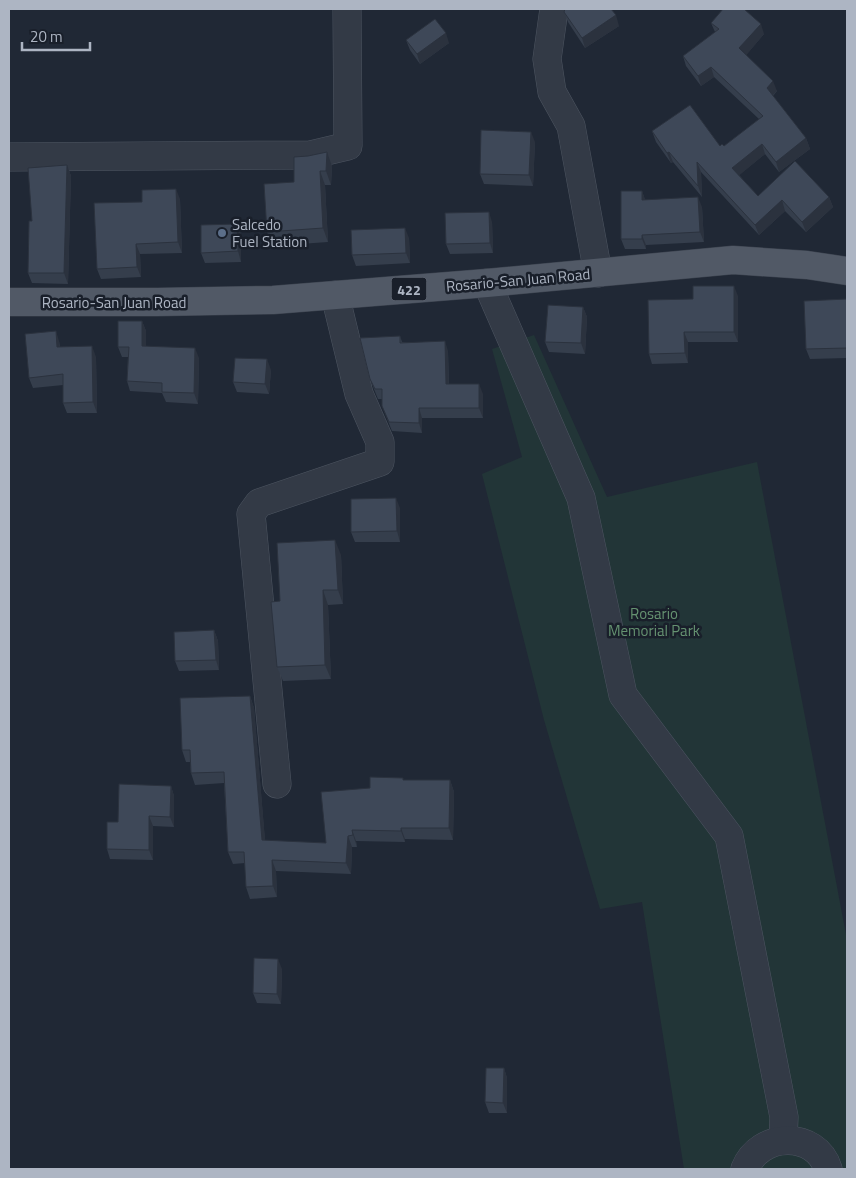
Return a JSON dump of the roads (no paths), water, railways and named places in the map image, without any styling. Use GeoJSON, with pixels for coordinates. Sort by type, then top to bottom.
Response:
{"type":"FeatureCollection","features":[{"type":"Feature","properties":{"kind":"main road","name":"Rosario-San Juan Road"},"geometry":{"type":"LineString","coordinates":[[9,302],[273,300],[487,283],[733,260],[807,264],[847,271]]}},
{"type":"Feature","properties":{"kind":"street"},"geometry":{"type":"LineString","coordinates":[[9,157],[310,155],[348,146],[347,9]]}},
{"type":"Feature","properties":{"kind":"street"},"geometry":{"type":"LineString","coordinates":[[554,9],[547,59],[552,92],[571,126],[598,273]]}},
{"type":"Feature","properties":{"kind":"street"},"geometry":{"type":"LineString","coordinates":[[487,283],[581,498],[623,695],[729,836],[784,1117],[783,1140]]}},
{"type":"Feature","properties":{"kind":"street"},"geometry":{"type":"LineString","coordinates":[[277,784],[251,514],[259,503],[380,462],[380,442],[359,394],[335,295]]}},
{"type":"Feature","properties":{"kind":"street"},"geometry":{"type":"LineString","coordinates":[[746,1169],[748,1162],[757,1151],[769,1144],[783,1140],[800,1141],[815,1149],[826,1162],[828,1169]]}},
{"type":"Feature","properties":{"kind":"place","name":"Salcedo Fuel Station"},"geometry":{"type":"Point","coordinates":[222,233]}},
{"type":"Feature","properties":{"kind":"park label","name":"Rosario Memorial Park"},"geometry":{"type":"Point","coordinates":[654,622]}}]}
